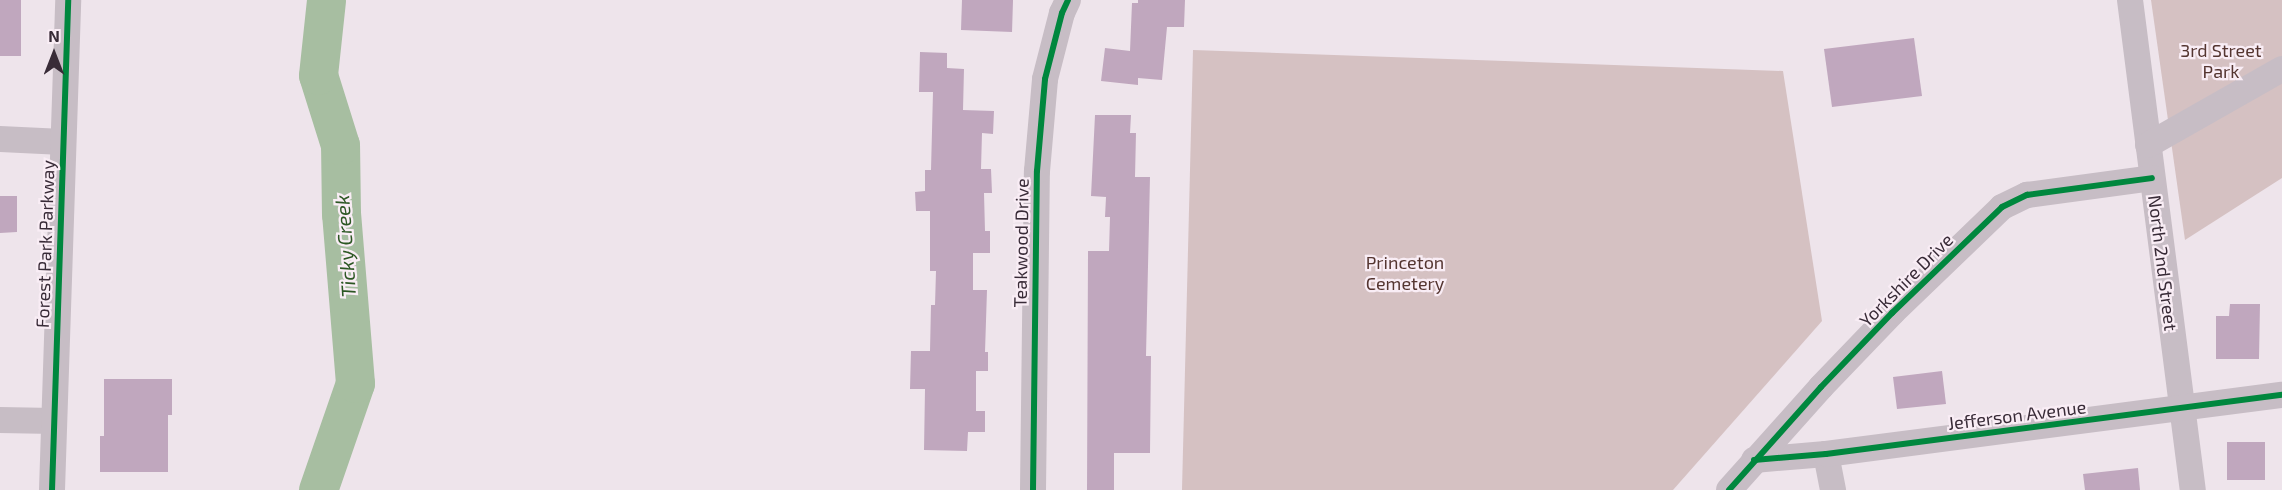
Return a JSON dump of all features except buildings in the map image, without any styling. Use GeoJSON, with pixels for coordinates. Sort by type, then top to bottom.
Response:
{"type":"FeatureCollection","features":[{"type":"Feature","properties":{"kind":"street","name":"Forest Park Parkway"},"geometry":{"type":"LineString","coordinates":[[52,490],[68,0]]}},
{"type":"Feature","properties":{"kind":"street","name":"Teakwood Drive"},"geometry":{"type":"LineString","coordinates":[[1033,490],[1037,171],[1045,79],[1062,13],[1068,0]]}},
{"type":"Feature","properties":{"kind":"street","name":"North 2nd Street"},"geometry":{"type":"LineString","coordinates":[[2130,0],[2193,490]]}},
{"type":"Feature","properties":{"kind":"street"},"geometry":{"type":"LineString","coordinates":[[2148,145],[2282,69]]}},
{"type":"Feature","properties":{"kind":"street"},"geometry":{"type":"LineString","coordinates":[[0,139],[63,142]]}},
{"type":"Feature","properties":{"kind":"street","name":"Yorkshire Drive"},"geometry":{"type":"LineString","coordinates":[[1729,490],[1754,460],[1892,313],[2002,207],[2027,195],[2152,178]]}},
{"type":"Feature","properties":{"kind":"street","name":"Jefferson Avenue"},"geometry":{"type":"LineString","coordinates":[[1754,460],[1826,454],[2282,395]]}},
{"type":"Feature","properties":{"kind":"street"},"geometry":{"type":"LineString","coordinates":[[0,420],[54,421]]}},
{"type":"Feature","properties":{"kind":"street"},"geometry":{"type":"LineString","coordinates":[[1826,454],[1833,490]]}},
{"type":"Feature","properties":{"kind":"green space","name":"3rd Street Park"},"geometry":{"type":"Polygon","coordinates":[[[2151,0],[2282,0],[2282,178],[2185,240],[2151,0]]]}},
{"type":"Feature","properties":{"kind":"green space","name":"Princeton Cemetery"},"geometry":{"type":"Polygon","coordinates":[[[1193,50],[1783,71],[1822,321],[1673,490],[1182,490],[1193,50]]]}},
{"type":"Feature","properties":{"kind":"waterway","name":"Ticky Creek"},"geometry":{"type":"LineString","coordinates":[[318,490],[355,383],[341,214],[340,145],[318,75],[326,0]]}},
{"type":"Feature","properties":{"kind":"cycle path"},"geometry":{"type":"LineString","coordinates":[[52,490],[68,0]]}},
{"type":"Feature","properties":{"kind":"cycle path"},"geometry":{"type":"LineString","coordinates":[[1033,490],[1037,171],[1045,79],[1062,13],[1068,0]]}},
{"type":"Feature","properties":{"kind":"cycle path"},"geometry":{"type":"LineString","coordinates":[[1729,490],[1821,387],[1892,313],[2002,207],[2027,195],[2152,178]]}},
{"type":"Feature","properties":{"kind":"cycle path"},"geometry":{"type":"LineString","coordinates":[[1754,460],[1826,454],[2282,395]]}}]}
